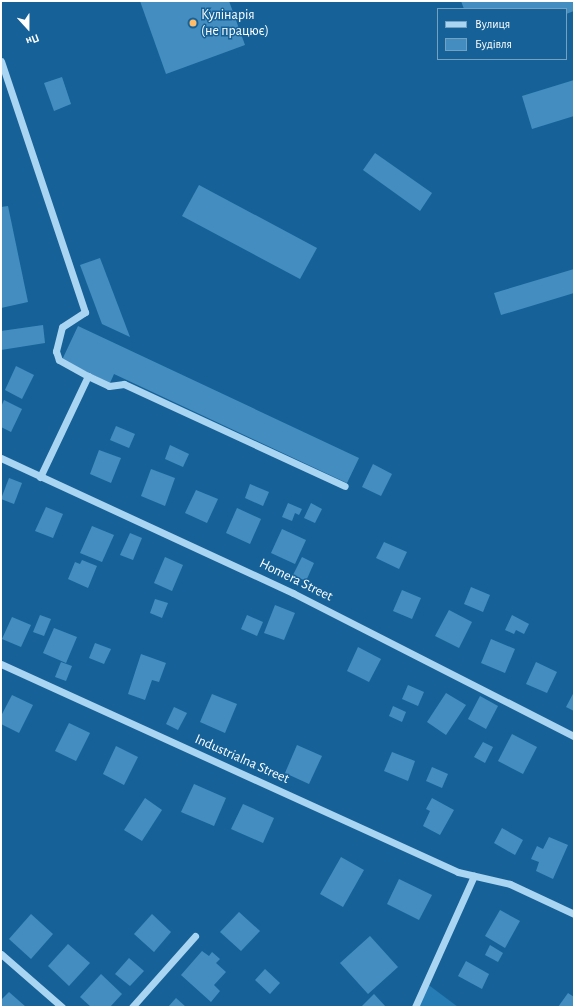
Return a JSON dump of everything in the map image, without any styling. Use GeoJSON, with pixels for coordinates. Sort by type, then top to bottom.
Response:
{"type":"FeatureCollection","features":[{"type":"Feature","properties":{"kind":"street"},"geometry":{"type":"LineString","coordinates":[[1,61],[84,312],[62,327],[56,351],[59,360],[109,386],[124,384],[345,486]]}},
{"type":"Feature","properties":{"kind":"street"},"geometry":{"type":"LineString","coordinates":[[40,477],[88,376]]}},
{"type":"Feature","properties":{"kind":"street","name":"Homera Street"},"geometry":{"type":"LineString","coordinates":[[1,458],[40,477],[140,520],[300,596],[574,736]]}},
{"type":"Feature","properties":{"kind":"street","name":"Industrialna Street"},"geometry":{"type":"LineString","coordinates":[[1,664],[474,876],[510,884],[574,914]]}},
{"type":"Feature","properties":{"kind":"street"},"geometry":{"type":"LineString","coordinates":[[415,1007],[474,876]]}},
{"type":"Feature","properties":{"kind":"street"},"geometry":{"type":"LineString","coordinates":[[132,1007],[195,936]]}},
{"type":"Feature","properties":{"kind":"street"},"geometry":{"type":"LineString","coordinates":[[1,954],[62,1007]]}},
{"type":"Feature","properties":{"kind":"shaded area"},"geometry":{"type":"Polygon","coordinates":[[[426,983],[458,1007],[415,1007],[426,983]]]}},
{"type":"Feature","properties":{"kind":"building","name":"Кулінарія (не працює)"},"geometry":{"type":"Polygon","coordinates":[[[140,1],[229,1],[245,45],[166,74],[140,1]]]}},
{"type":"Feature","properties":{"kind":"building"},"geometry":{"type":"Polygon","coordinates":[[[461,1],[574,1],[574,11],[567,14],[567,8],[464,8],[461,1]]]}},
{"type":"Feature","properties":{"kind":"building"},"geometry":{"type":"Polygon","coordinates":[[[62,77],[71,104],[54,111],[44,83],[62,77]]]}},
{"type":"Feature","properties":{"kind":"building"},"geometry":{"type":"Polygon","coordinates":[[[574,80],[574,116],[532,129],[522,96],[574,80]]]}},
{"type":"Feature","properties":{"kind":"building"},"geometry":{"type":"Polygon","coordinates":[[[375,153],[432,193],[420,211],[363,170],[375,153]]]}},
{"type":"Feature","properties":{"kind":"building"},"geometry":{"type":"Polygon","coordinates":[[[199,185],[317,248],[300,279],[182,216],[199,185]]]}},
{"type":"Feature","properties":{"kind":"building"},"geometry":{"type":"Polygon","coordinates":[[[8,206],[28,302],[1,308],[1,207],[8,206]]]}},
{"type":"Feature","properties":{"kind":"building"},"geometry":{"type":"Polygon","coordinates":[[[100,258],[130,337],[102,324],[80,265],[100,258]]]}},
{"type":"Feature","properties":{"kind":"building"},"geometry":{"type":"Polygon","coordinates":[[[574,269],[574,293],[501,315],[494,293],[574,269]]]}},
{"type":"Feature","properties":{"kind":"building"},"geometry":{"type":"Polygon","coordinates":[[[43,325],[45,343],[1,350],[1,331],[43,325]]]}},
{"type":"Feature","properties":{"kind":"building"},"geometry":{"type":"Polygon","coordinates":[[[78,326],[359,458],[347,483],[114,374],[110,383],[62,360],[78,326]]]}},
{"type":"Feature","properties":{"kind":"building"},"geometry":{"type":"Polygon","coordinates":[[[16,366],[34,375],[22,399],[5,390],[16,366]]]}},
{"type":"Feature","properties":{"kind":"building"},"geometry":{"type":"Polygon","coordinates":[[[4,400],[22,409],[11,432],[1,427],[1,407],[4,400]]]}},
{"type":"Feature","properties":{"kind":"building"},"geometry":{"type":"Polygon","coordinates":[[[116,426],[135,434],[129,448],[110,440],[116,426]]]}},
{"type":"Feature","properties":{"kind":"building"},"geometry":{"type":"Polygon","coordinates":[[[170,445],[189,454],[183,467],[165,459],[170,445]]]}},
{"type":"Feature","properties":{"kind":"building"},"geometry":{"type":"Polygon","coordinates":[[[99,450],[121,458],[111,483],[90,474],[99,450]]]}},
{"type":"Feature","properties":{"kind":"building"},"geometry":{"type":"Polygon","coordinates":[[[373,464],[392,474],[381,496],[362,487],[373,464]]]}},
{"type":"Feature","properties":{"kind":"building"},"geometry":{"type":"Polygon","coordinates":[[[151,469],[175,478],[165,506],[141,496],[151,469]]]}},
{"type":"Feature","properties":{"kind":"building"},"geometry":{"type":"Polygon","coordinates":[[[9,478],[22,483],[14,504],[1,499],[9,478]]]}},
{"type":"Feature","properties":{"kind":"building"},"geometry":{"type":"Polygon","coordinates":[[[250,484],[269,492],[263,506],[245,498],[250,484]]]}},
{"type":"Feature","properties":{"kind":"building"},"geometry":{"type":"Polygon","coordinates":[[[196,490],[218,499],[207,523],[185,513],[196,490]]]}},
{"type":"Feature","properties":{"kind":"building"},"geometry":{"type":"Polygon","coordinates":[[[288,503],[302,509],[299,515],[295,513],[292,521],[282,517],[288,503]]]}},
{"type":"Feature","properties":{"kind":"building"},"geometry":{"type":"Polygon","coordinates":[[[311,503],[322,509],[315,523],[304,518],[311,503]]]}},
{"type":"Feature","properties":{"kind":"building"},"geometry":{"type":"Polygon","coordinates":[[[46,507],[63,514],[53,538],[35,531],[46,507]]]}},
{"type":"Feature","properties":{"kind":"building"},"geometry":{"type":"Polygon","coordinates":[[[237,508],[261,519],[250,544],[226,533],[237,508]]]}},
{"type":"Feature","properties":{"kind":"building"},"geometry":{"type":"Polygon","coordinates":[[[92,526],[114,535],[102,562],[80,553],[92,526]]]}},
{"type":"Feature","properties":{"kind":"building"},"geometry":{"type":"Polygon","coordinates":[[[282,529],[306,540],[295,564],[271,553],[282,529]]]}},
{"type":"Feature","properties":{"kind":"building"},"geometry":{"type":"Polygon","coordinates":[[[130,533],[142,538],[133,560],[120,555],[130,533]]]}},
{"type":"Feature","properties":{"kind":"building"},"geometry":{"type":"Polygon","coordinates":[[[384,542],[407,552],[399,569],[376,558],[384,542]]]}},
{"type":"Feature","properties":{"kind":"building"},"geometry":{"type":"Polygon","coordinates":[[[165,557],[183,565],[172,591],[154,583],[165,557]]]}},
{"type":"Feature","properties":{"kind":"building"},"geometry":{"type":"Polygon","coordinates":[[[302,557],[314,563],[306,581],[293,575],[302,557]]]}},
{"type":"Feature","properties":{"kind":"building"},"geometry":{"type":"Polygon","coordinates":[[[82,560],[97,566],[88,588],[68,579],[75,562],[80,564],[82,560]]]}},
{"type":"Feature","properties":{"kind":"building"},"geometry":{"type":"Polygon","coordinates":[[[471,587],[490,595],[483,612],[464,604],[471,587]]]}},
{"type":"Feature","properties":{"kind":"building"},"geometry":{"type":"Polygon","coordinates":[[[402,590],[421,598],[412,619],[393,611],[402,590]]]}},
{"type":"Feature","properties":{"kind":"building"},"geometry":{"type":"Polygon","coordinates":[[[155,599],[168,603],[162,618],[150,613],[155,599]]]}},
{"type":"Feature","properties":{"kind":"building"},"geometry":{"type":"Polygon","coordinates":[[[275,605],[295,613],[284,640],[264,633],[275,605]]]}},
{"type":"Feature","properties":{"kind":"building"},"geometry":{"type":"Polygon","coordinates":[[[449,610],[472,622],[459,648],[435,636],[449,610]]]}},
{"type":"Feature","properties":{"kind":"building"},"geometry":{"type":"Polygon","coordinates":[[[40,615],[51,619],[44,636],[33,632],[40,615]]]}},
{"type":"Feature","properties":{"kind":"building"},"geometry":{"type":"Polygon","coordinates":[[[247,615],[263,622],[257,636],[241,629],[247,615]]]}},
{"type":"Feature","properties":{"kind":"building"},"geometry":{"type":"Polygon","coordinates":[[[512,615],[529,624],[524,634],[516,630],[514,634],[505,630],[512,615]]]}},
{"type":"Feature","properties":{"kind":"building"},"geometry":{"type":"Polygon","coordinates":[[[12,617],[31,625],[21,647],[2,639],[12,617]]]}},
{"type":"Feature","properties":{"kind":"building"},"geometry":{"type":"Polygon","coordinates":[[[54,628],[77,637],[66,663],[43,653],[54,628]]]}},
{"type":"Feature","properties":{"kind":"building"},"geometry":{"type":"Polygon","coordinates":[[[491,639],[515,649],[505,673],[481,663],[491,639]]]}},
{"type":"Feature","properties":{"kind":"building"},"geometry":{"type":"Polygon","coordinates":[[[95,643],[111,649],[104,664],[89,658],[95,643]]]}},
{"type":"Feature","properties":{"kind":"building"},"geometry":{"type":"Polygon","coordinates":[[[358,647],[381,659],[369,682],[347,671],[358,647]]]}},
{"type":"Feature","properties":{"kind":"building"},"geometry":{"type":"Polygon","coordinates":[[[141,654],[166,663],[159,682],[152,680],[145,700],[128,694],[141,654]]]}},
{"type":"Feature","properties":{"kind":"building"},"geometry":{"type":"Polygon","coordinates":[[[61,662],[72,666],[66,681],[55,677],[61,662]]]}},
{"type":"Feature","properties":{"kind":"building"},"geometry":{"type":"Polygon","coordinates":[[[536,662],[557,672],[547,693],[526,684],[536,662]]]}},
{"type":"Feature","properties":{"kind":"building"},"geometry":{"type":"Polygon","coordinates":[[[408,685],[424,692],[418,706],[402,699],[408,685]]]}},
{"type":"Feature","properties":{"kind":"building"},"geometry":{"type":"Polygon","coordinates":[[[574,692],[574,711],[566,707],[574,692]]]}},
{"type":"Feature","properties":{"kind":"building"},"geometry":{"type":"Polygon","coordinates":[[[446,693],[466,705],[446,735],[427,722],[446,693]]]}},
{"type":"Feature","properties":{"kind":"building"},"geometry":{"type":"Polygon","coordinates":[[[212,694],[237,704],[225,733],[200,722],[212,694]]]}},
{"type":"Feature","properties":{"kind":"building"},"geometry":{"type":"Polygon","coordinates":[[[12,695],[33,705],[19,733],[1,724],[1,716],[12,695]]]}},
{"type":"Feature","properties":{"kind":"building"},"geometry":{"type":"Polygon","coordinates":[[[480,696],[498,706],[486,729],[468,719],[480,696]]]}},
{"type":"Feature","properties":{"kind":"building"},"geometry":{"type":"Polygon","coordinates":[[[393,706],[406,712],[402,722],[389,716],[393,706]]]}},
{"type":"Feature","properties":{"kind":"building"},"geometry":{"type":"Polygon","coordinates":[[[174,707],[187,713],[178,730],[166,724],[174,707]]]}},
{"type":"Feature","properties":{"kind":"building"},"geometry":{"type":"Polygon","coordinates":[[[69,723],[90,733],[76,761],[55,751],[69,723]]]}},
{"type":"Feature","properties":{"kind":"building"},"geometry":{"type":"Polygon","coordinates":[[[512,734],[537,747],[523,774],[498,761],[512,734]]]}},
{"type":"Feature","properties":{"kind":"building"},"geometry":{"type":"Polygon","coordinates":[[[483,742],[493,747],[485,763],[474,757],[483,742]]]}},
{"type":"Feature","properties":{"kind":"building"},"geometry":{"type":"Polygon","coordinates":[[[297,745],[322,756],[309,784],[285,773],[297,745]]]}},
{"type":"Feature","properties":{"kind":"building"},"geometry":{"type":"Polygon","coordinates":[[[116,746],[138,757],[124,785],[103,774],[116,746]]]}},
{"type":"Feature","properties":{"kind":"building"},"geometry":{"type":"Polygon","coordinates":[[[392,752],[415,761],[408,781],[384,771],[392,752]]]}},
{"type":"Feature","properties":{"kind":"building"},"geometry":{"type":"Polygon","coordinates":[[[432,767],[448,774],[442,788],[426,781],[432,767]]]}},
{"type":"Feature","properties":{"kind":"building"},"geometry":{"type":"Polygon","coordinates":[[[194,784],[226,798],[214,826],[181,812],[194,784]]]}},
{"type":"Feature","properties":{"kind":"building"},"geometry":{"type":"Polygon","coordinates":[[[145,798],[162,810],[142,841],[124,830],[145,798]]]}},
{"type":"Feature","properties":{"kind":"building"},"geometry":{"type":"Polygon","coordinates":[[[432,798],[454,810],[440,835],[423,826],[430,811],[426,809],[432,798]]]}},
{"type":"Feature","properties":{"kind":"building"},"geometry":{"type":"Polygon","coordinates":[[[243,804],[274,818],[263,843],[231,829],[243,804]]]}},
{"type":"Feature","properties":{"kind":"building"},"geometry":{"type":"Polygon","coordinates":[[[502,828],[523,840],[515,855],[494,843],[502,828]]]}},
{"type":"Feature","properties":{"kind":"building"},"geometry":{"type":"Polygon","coordinates":[[[549,837],[568,845],[553,879],[536,871],[539,862],[531,859],[537,846],[543,849],[549,837]]]}},
{"type":"Feature","properties":{"kind":"building"},"geometry":{"type":"Polygon","coordinates":[[[341,857],[364,870],[343,907],[320,894],[341,857]]]}},
{"type":"Feature","properties":{"kind":"building"},"geometry":{"type":"Polygon","coordinates":[[[399,879],[432,895],[419,920],[387,904],[399,879]]]}},
{"type":"Feature","properties":{"kind":"building"},"geometry":{"type":"Polygon","coordinates":[[[500,910],[520,921],[505,948],[485,936],[500,910]]]}},
{"type":"Feature","properties":{"kind":"building"},"geometry":{"type":"Polygon","coordinates":[[[239,912],[260,931],[241,951],[220,932],[239,912]]]}},
{"type":"Feature","properties":{"kind":"building"},"geometry":{"type":"Polygon","coordinates":[[[31,914],[53,934],[31,959],[9,939],[31,914]]]}},
{"type":"Feature","properties":{"kind":"building"},"geometry":{"type":"Polygon","coordinates":[[[152,914],[171,932],[154,952],[134,934],[152,914]]]}},
{"type":"Feature","properties":{"kind":"building"},"geometry":{"type":"Polygon","coordinates":[[[370,936],[398,967],[368,994],[340,963],[370,936]]]}},
{"type":"Feature","properties":{"kind":"building"},"geometry":{"type":"Polygon","coordinates":[[[68,944],[90,963],[69,986],[48,966],[68,944]]]}},
{"type":"Feature","properties":{"kind":"building"},"geometry":{"type":"Polygon","coordinates":[[[490,945],[503,953],[498,962],[485,955],[490,945]]]}},
{"type":"Feature","properties":{"kind":"building"},"geometry":{"type":"Polygon","coordinates":[[[202,951],[209,956],[212,952],[220,959],[216,963],[226,972],[214,985],[220,991],[211,1002],[181,975],[202,951]]]}},
{"type":"Feature","properties":{"kind":"building"},"geometry":{"type":"Polygon","coordinates":[[[129,958],[144,971],[130,986],[115,974],[129,958]]]}},
{"type":"Feature","properties":{"kind":"building"},"geometry":{"type":"Polygon","coordinates":[[[466,961],[489,974],[482,989],[458,976],[466,961]]]}},
{"type":"Feature","properties":{"kind":"building"},"geometry":{"type":"Polygon","coordinates":[[[265,969],[280,983],[270,994],[255,980],[265,969]]]}},
{"type":"Feature","properties":{"kind":"building"},"geometry":{"type":"Polygon","coordinates":[[[101,974],[122,994],[110,1007],[91,1007],[80,997],[101,974]]]}},
{"type":"Feature","properties":{"kind":"building"},"geometry":{"type":"Polygon","coordinates":[[[9,992],[26,1007],[1,1007],[1,1000],[9,992]]]}},
{"type":"Feature","properties":{"kind":"building"},"geometry":{"type":"Polygon","coordinates":[[[568,993],[574,997],[574,1006],[558,1007],[568,993]]]}},
{"type":"Feature","properties":{"kind":"building"},"geometry":{"type":"Polygon","coordinates":[[[374,994],[386,1007],[361,1007],[374,994]]]}},
{"type":"Feature","properties":{"kind":"building"},"geometry":{"type":"Polygon","coordinates":[[[176,998],[186,1007],[168,1007],[176,998]]]}},
{"type":"Feature","properties":{"kind":"place","name":"Кулінарія (не працює)"},"geometry":{"type":"Point","coordinates":[193,23]}}]}
